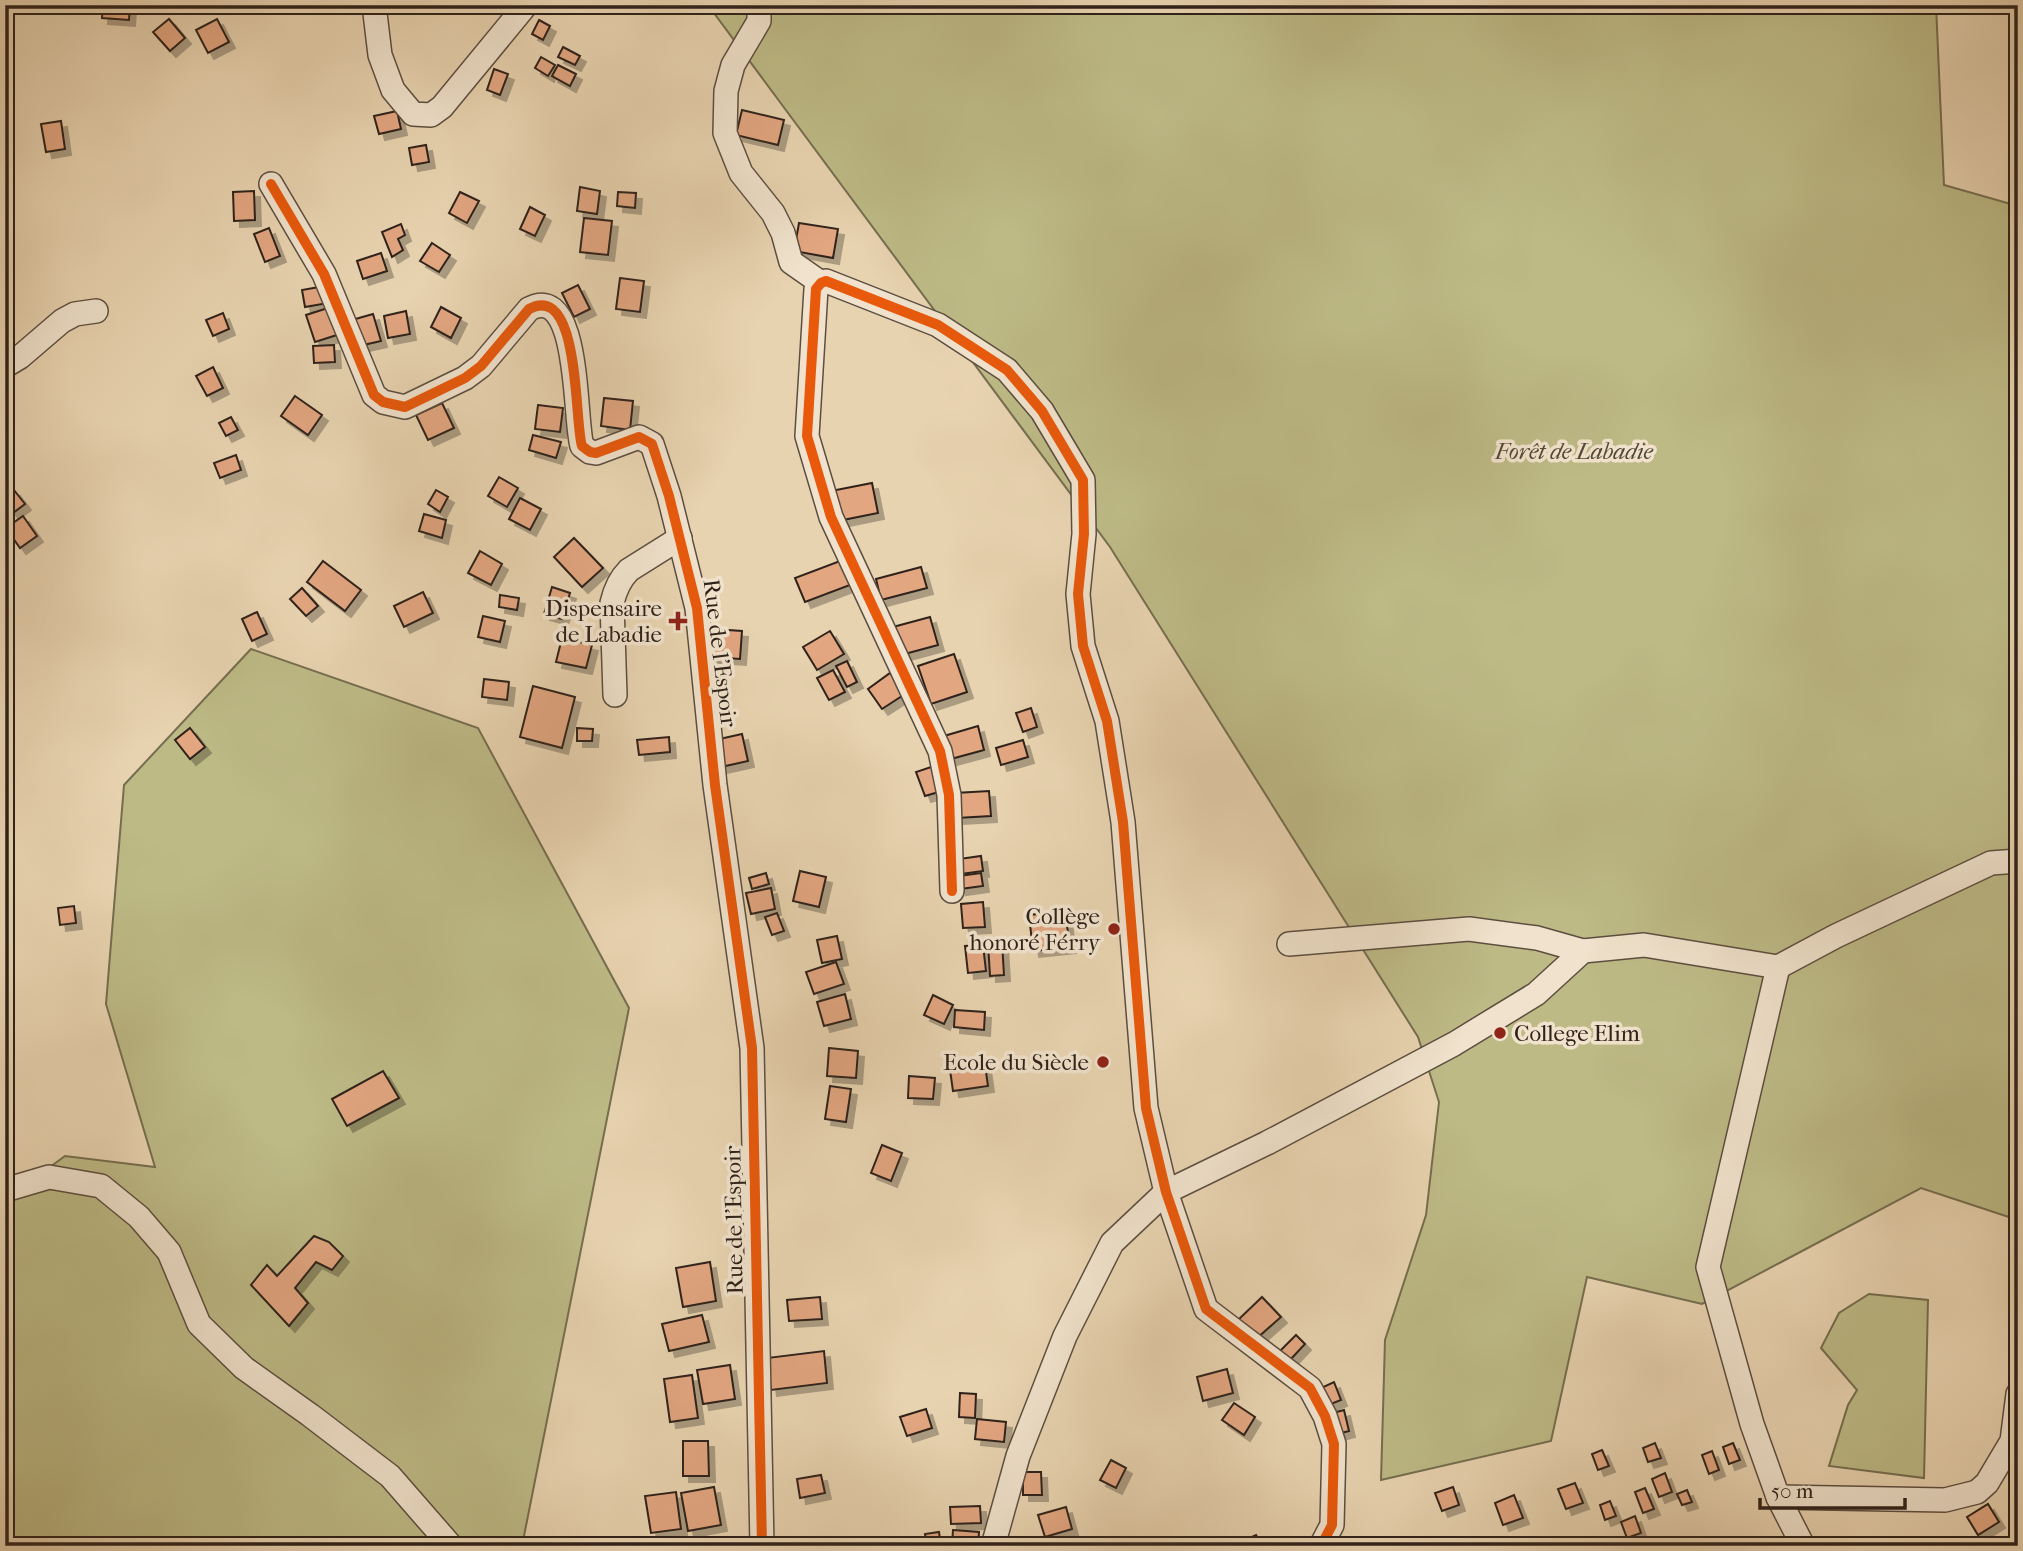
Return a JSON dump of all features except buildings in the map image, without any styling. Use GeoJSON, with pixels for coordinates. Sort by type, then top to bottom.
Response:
{"type":"FeatureCollection","features":[{"type":"Feature","properties":{"kind":"street"},"geometry":{"type":"LineString","coordinates":[[374,5],[380,55],[393,90],[413,114],[431,115],[442,107],[526,5]]}},
{"type":"Feature","properties":{"kind":"street"},"geometry":{"type":"LineString","coordinates":[[759,5],[759,22],[733,65],[726,91],[725,133],[741,173],[773,213],[783,233],[791,262],[821,283],[832,282],[938,325],[1007,370],[1042,411],[1083,480],[1084,534],[1078,594],[1083,646],[1107,721],[1121,809],[1146,1108],[1167,1192],[1206,1309],[1310,1388],[1325,1416],[1334,1444],[1332,1525],[1321,1546]]}},
{"type":"Feature","properties":{"kind":"street","name":"Rue de l'Espoir"},"geometry":{"type":"LineString","coordinates":[[271,184],[328,283],[374,396],[383,402],[405,407],[465,379],[481,366],[529,309],[536,305],[545,306],[562,320],[572,354],[582,446],[596,453],[635,438],[648,440],[652,444],[669,495],[697,608],[715,785],[752,1048],[762,1546]]}},
{"type":"Feature","properties":{"kind":"street"},"geometry":{"type":"LineString","coordinates":[[821,283],[816,289],[807,436],[831,517],[940,751],[949,795],[952,891]]}},
{"type":"Feature","properties":{"kind":"street"},"geometry":{"type":"LineString","coordinates":[[5,366],[20,357],[62,321],[75,314],[96,311]]}},
{"type":"Feature","properties":{"kind":"street"},"geometry":{"type":"LineString","coordinates":[[615,695],[614,593],[622,576],[629,570],[680,538]]}},
{"type":"Feature","properties":{"kind":"street"},"geometry":{"type":"LineString","coordinates":[[1289,944],[1469,929],[1537,938],[1583,951],[1644,945],[1778,967],[1836,936],[1991,863],[2018,861]]}},
{"type":"Feature","properties":{"kind":"street"},"geometry":{"type":"LineString","coordinates":[[993,1546],[1018,1456],[1065,1335],[1112,1242],[1167,1192],[1267,1143],[1454,1044],[1536,994],[1583,951]]}},
{"type":"Feature","properties":{"kind":"street"},"geometry":{"type":"LineString","coordinates":[[1778,967],[1708,1267],[1752,1424],[1779,1497],[1803,1546]]}},
{"type":"Feature","properties":{"kind":"street"},"geometry":{"type":"LineString","coordinates":[[5,1190],[48,1177],[101,1186],[139,1217],[169,1252],[199,1324],[243,1368],[390,1476],[451,1546]]}},
{"type":"Feature","properties":{"kind":"street"},"geometry":{"type":"LineString","coordinates":[[1779,1497],[1945,1500],[1977,1492],[1987,1483],[2012,1441],[2018,1394]]}},
{"type":"Feature","properties":{"kind":"green space","name":"Forêt de Labadie"},"geometry":{"type":"Polygon","coordinates":[[[708,5],[1936,5],[1944,185],[2018,206],[2018,1220],[1921,1188],[1702,1304],[1587,1277],[1551,1441],[1381,1480],[1385,1340],[1426,1215],[1439,1102],[1418,1037],[1110,547],[708,5]]]}},
{"type":"Feature","properties":{"kind":"green space"},"geometry":{"type":"Polygon","coordinates":[[[251,649],[478,728],[629,1008],[522,1546],[5,1546],[5,1200],[65,1156],[155,1167],[106,1004],[124,785],[251,649]]]}},
{"type":"Feature","properties":{"kind":"green space"},"geometry":{"type":"Polygon","coordinates":[[[1869,1294],[1928,1300],[1924,1478],[1829,1466],[1848,1405],[1857,1390],[1821,1348],[1839,1313],[1869,1294]]]}},
{"type":"Feature","properties":{"kind":"cycle path"},"geometry":{"type":"LineString","coordinates":[[271,184],[324,274],[374,395],[383,402],[405,407],[465,378],[481,366],[529,309],[546,306],[558,315],[567,334],[582,446],[596,453],[639,437],[652,444],[669,496],[697,608],[715,785],[752,1048],[762,1546]]}},
{"type":"Feature","properties":{"kind":"cycle path"},"geometry":{"type":"LineString","coordinates":[[952,891],[949,795],[940,751],[831,517],[807,436],[816,289],[826,281],[938,325],[1007,370],[1042,411],[1083,480],[1084,534],[1078,594],[1083,646],[1107,721],[1123,822],[1146,1108],[1166,1192],[1206,1309],[1310,1388],[1325,1416],[1334,1444],[1332,1525],[1321,1546]]}},
{"type":"Feature","properties":{"kind":"place","name":"Dispensaire de Labadie"},"geometry":{"type":"Point","coordinates":[678,621]}},
{"type":"Feature","properties":{"kind":"place","name":"Collège honoré Férry"},"geometry":{"type":"Point","coordinates":[1114,929]}},
{"type":"Feature","properties":{"kind":"place","name":"College Elim"},"geometry":{"type":"Point","coordinates":[1500,1033]}},
{"type":"Feature","properties":{"kind":"place","name":"Ecole du Siècle"},"geometry":{"type":"Point","coordinates":[1103,1062]}}]}
